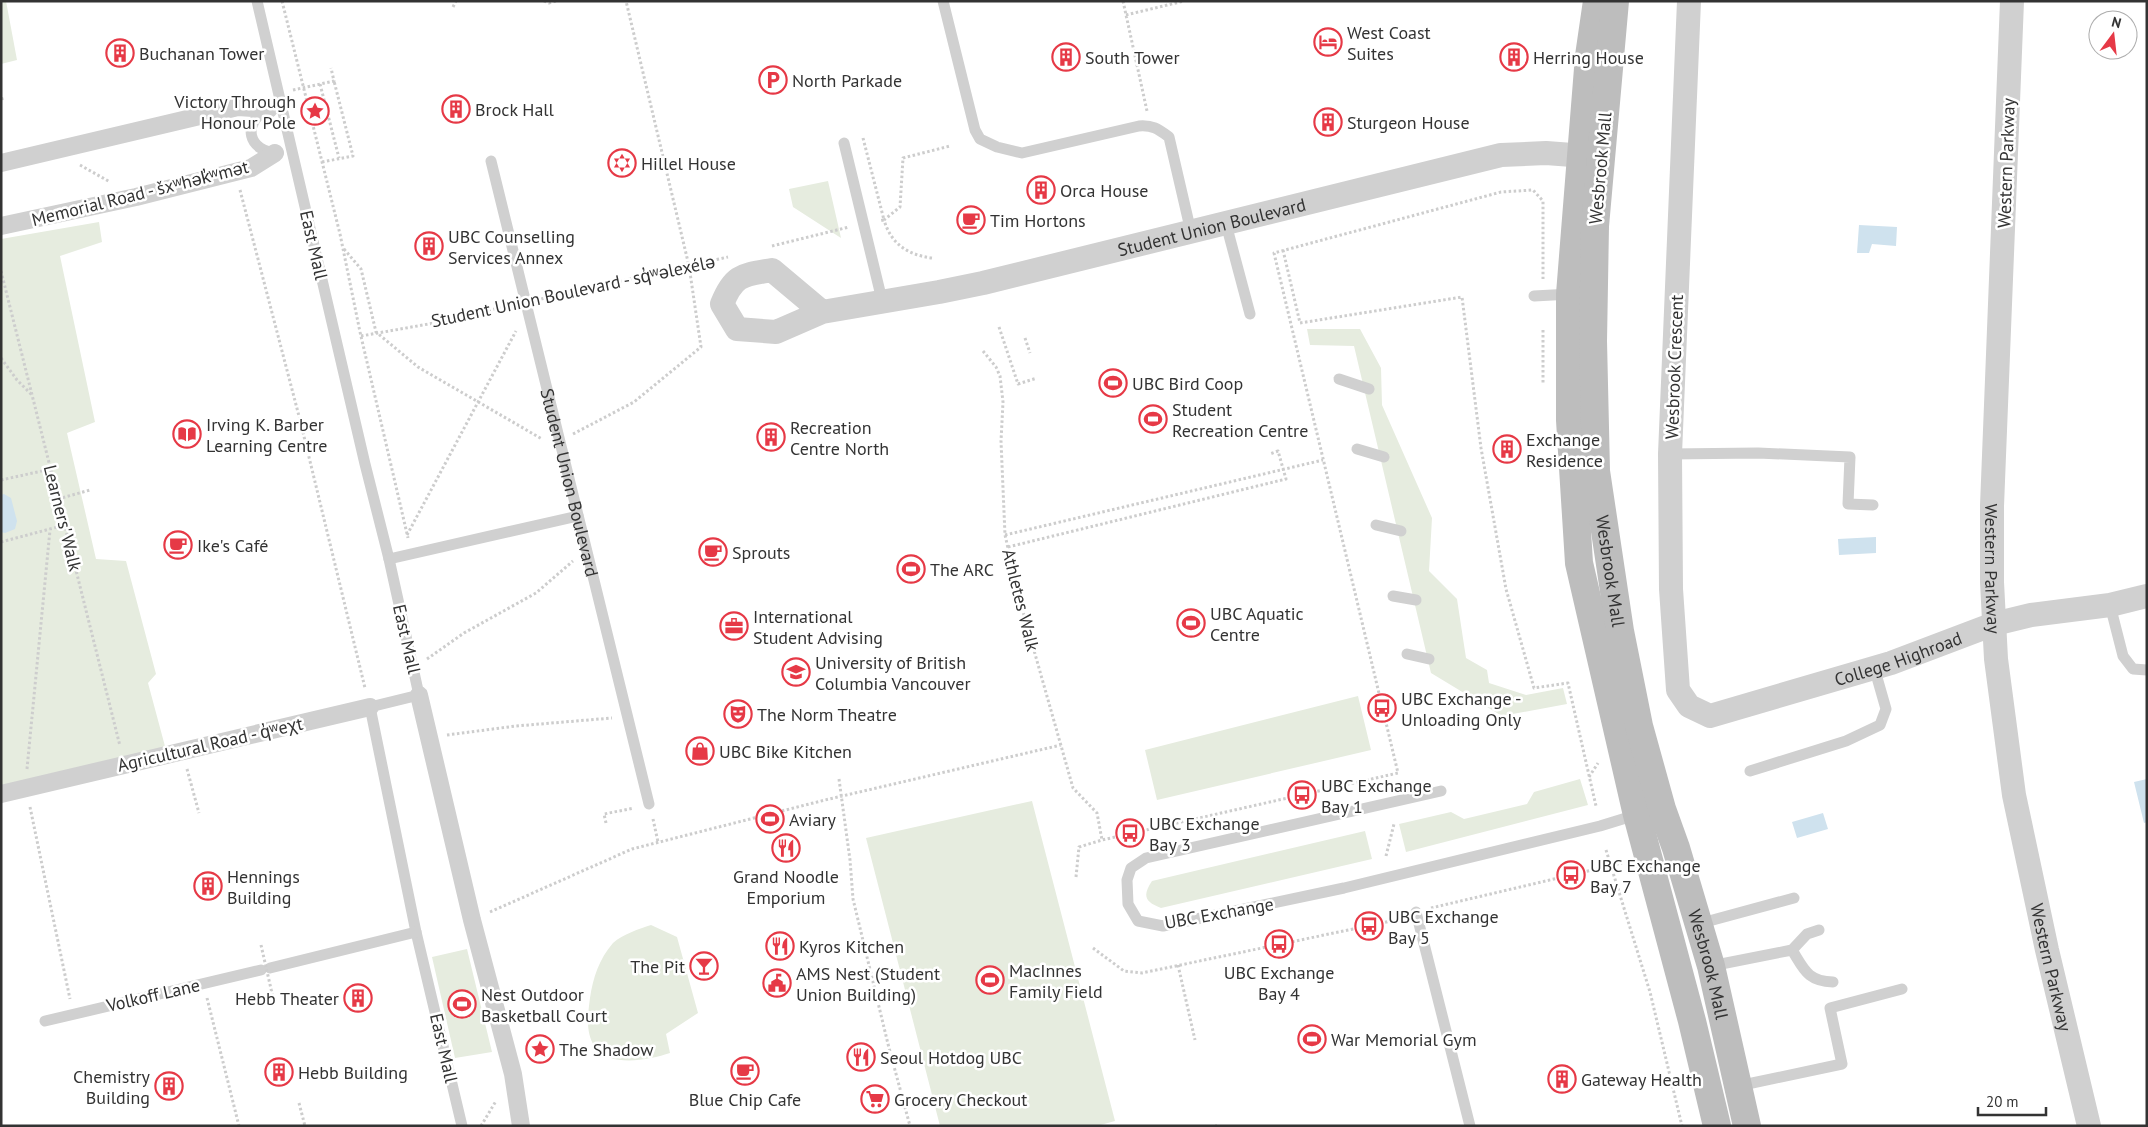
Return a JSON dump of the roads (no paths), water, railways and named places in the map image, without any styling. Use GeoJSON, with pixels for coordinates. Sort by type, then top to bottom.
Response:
{"type":"FeatureCollection","features":[{"type":"Feature","properties":{"kind":"main road","name":"Wesbrook Mall"},"geometry":{"type":"LineString","coordinates":[[1591,157],[1589,56],[1597,1]]}},
{"type":"Feature","properties":{"kind":"main road","name":"Wesbrook Mall"},"geometry":{"type":"LineString","coordinates":[[1615,1],[1591,157],[1570,420],[1579,563],[1650,812],[1692,1021],[1717,1126]]}},
{"type":"Feature","properties":{"kind":"main road","name":"Wesbrook Mall"},"geometry":{"type":"LineString","coordinates":[[1650,812],[1676,848],[1711,966],[1747,1126]]}},
{"type":"Feature","properties":{"kind":"street","name":"Wesbrook Crescent"},"geometry":{"type":"LineString","coordinates":[[1689,1],[1670,454],[1671,589],[1678,690],[1690,706],[1710,716]]}},
{"type":"Feature","properties":{"kind":"street","name":"Western Parkway"},"geometry":{"type":"LineString","coordinates":[[2012,1],[1992,506],[1994,624],[2006,743],[2014,795],[2047,950],[2089,1126]]}},
{"type":"Feature","properties":{"kind":"street"},"geometry":{"type":"LineString","coordinates":[[1,163],[238,107],[275,107]]}},
{"type":"Feature","properties":{"kind":"street","name":"Memorial Road - šxʷhək̓ʷmət"},"geometry":{"type":"LineString","coordinates":[[1,226],[136,197],[251,168],[284,153]]}},
{"type":"Feature","properties":{"kind":"street","name":"Student Union Boulevard"},"geometry":{"type":"LineString","coordinates":[[822,312],[974,284],[1226,224],[1501,155],[1546,153],[1591,157]]}},
{"type":"Feature","properties":{"kind":"street","name":"College Highroad"},"geometry":{"type":"LineString","coordinates":[[1710,716],[1874,668],[1994,624],[2031,615],[2110,605],[2147,596]]}},
{"type":"Feature","properties":{"kind":"street","name":"East Mall"},"geometry":{"type":"LineString","coordinates":[[419,695],[472,920],[513,1074],[521,1126]]}},
{"type":"Feature","properties":{"kind":"street","name":"Agricultural Road - q̓ʷeχt"},"geometry":{"type":"LineString","coordinates":[[1,794],[370,707]]}},
{"type":"Feature","properties":{"kind":"lane","name":"East Mall"},"geometry":{"type":"LineString","coordinates":[[257,1],[284,153],[389,559],[419,695]]}},
{"type":"Feature","properties":{"kind":"lane"},"geometry":{"type":"LineString","coordinates":[[943,1],[975,130],[980,139],[997,147],[1022,153],[1150,125],[1169,137],[1191,232]]}},
{"type":"Feature","properties":{"kind":"lane"},"geometry":{"type":"LineString","coordinates":[[275,107],[260,113],[252,122],[250,135],[255,144],[265,151],[284,153]]}},
{"type":"Feature","properties":{"kind":"lane"},"geometry":{"type":"LineString","coordinates":[[844,142],[882,300]]}},
{"type":"Feature","properties":{"kind":"lane","name":"Student Union Boulevard"},"geometry":{"type":"LineString","coordinates":[[491,161],[649,804]]}},
{"type":"Feature","properties":{"kind":"lane"},"geometry":{"type":"LineString","coordinates":[[1226,224],[1250,314]]}},
{"type":"Feature","properties":{"kind":"lane"},"geometry":{"type":"LineString","coordinates":[[1539,296],[1581,294]]}},
{"type":"Feature","properties":{"kind":"lane"},"geometry":{"type":"LineString","coordinates":[[1339,379],[1369,389]]}},
{"type":"Feature","properties":{"kind":"lane"},"geometry":{"type":"LineString","coordinates":[[1357,449],[1384,457]]}},
{"type":"Feature","properties":{"kind":"lane"},"geometry":{"type":"LineString","coordinates":[[1670,454],[1758,453],[1850,457],[1848,504],[1872,505]]}},
{"type":"Feature","properties":{"kind":"lane"},"geometry":{"type":"LineString","coordinates":[[389,559],[578,516]]}},
{"type":"Feature","properties":{"kind":"lane"},"geometry":{"type":"LineString","coordinates":[[1376,526],[1401,531]]}},
{"type":"Feature","properties":{"kind":"lane"},"geometry":{"type":"LineString","coordinates":[[1393,596],[1416,600]]}},
{"type":"Feature","properties":{"kind":"lane"},"geometry":{"type":"LineString","coordinates":[[2110,605],[2123,656],[2132,669],[2147,670]]}},
{"type":"Feature","properties":{"kind":"lane"},"geometry":{"type":"LineString","coordinates":[[1407,654],[1429,659]]}},
{"type":"Feature","properties":{"kind":"lane"},"geometry":{"type":"LineString","coordinates":[[1750,771],[1846,741],[1880,725],[1886,709],[1874,668]]}},
{"type":"Feature","properties":{"kind":"lane","name":"Agricultural Road - q̓ʷeχt"},"geometry":{"type":"LineString","coordinates":[[370,707],[419,695]]}},
{"type":"Feature","properties":{"kind":"lane","name":"East Mall"},"geometry":{"type":"LineString","coordinates":[[370,707],[416,932],[462,1126]]}},
{"type":"Feature","properties":{"kind":"lane","name":"UBC Exchange"},"geometry":{"type":"LineString","coordinates":[[1441,791],[1146,858],[1131,868],[1127,880],[1128,904],[1138,920],[1163,926],[1344,888],[1600,826],[1650,812]]}},
{"type":"Feature","properties":{"kind":"lane"},"geometry":{"type":"LineString","coordinates":[[1698,924],[1794,898]]}},
{"type":"Feature","properties":{"kind":"lane"},"geometry":{"type":"LineString","coordinates":[[1416,912],[1470,1126]]}},
{"type":"Feature","properties":{"kind":"lane"},"geometry":{"type":"LineString","coordinates":[[1711,966],[1792,950],[1807,934],[1819,930]]}},
{"type":"Feature","properties":{"kind":"lane","name":"Volkoff Lane"},"geometry":{"type":"LineString","coordinates":[[45,1021],[416,932]]}},
{"type":"Feature","properties":{"kind":"lane"},"geometry":{"type":"LineString","coordinates":[[1792,950],[1807,974],[1819,982],[1833,982]]}},
{"type":"Feature","properties":{"kind":"lane"},"geometry":{"type":"LineString","coordinates":[[1738,1086],[1842,1064],[1830,1008],[1902,989]]}},
{"type":"Feature","properties":{"kind":"water"},"geometry":{"type":"Polygon","coordinates":[[[1859,225],[1897,227],[1896,246],[1872,244],[1869,253],[1857,253],[1859,225]]]}},
{"type":"Feature","properties":{"kind":"water"},"geometry":{"type":"Polygon","coordinates":[[[4,494],[11,498],[17,521],[15,529],[5,533],[1,532],[1,495],[4,494]]]}},
{"type":"Feature","properties":{"kind":"water"},"geometry":{"type":"Polygon","coordinates":[[[1876,537],[1876,553],[1839,555],[1838,539],[1876,537]]]}},
{"type":"Feature","properties":{"kind":"water"},"geometry":{"type":"Polygon","coordinates":[[[2147,779],[2147,822],[2144,823],[2134,782],[2147,779]]]}},
{"type":"Feature","properties":{"kind":"water"},"geometry":{"type":"Polygon","coordinates":[[[1823,813],[1828,829],[1797,838],[1792,822],[1823,813]]]}},
{"type":"Feature","properties":{"kind":"place","name":"West Coast Suites"},"geometry":{"type":"Point","coordinates":[1328,42]}},
{"type":"Feature","properties":{"kind":"place","name":"Buchanan Tower"},"geometry":{"type":"Point","coordinates":[120,53]}},
{"type":"Feature","properties":{"kind":"place","name":"South Tower"},"geometry":{"type":"Point","coordinates":[1066,57]}},
{"type":"Feature","properties":{"kind":"place","name":"Herring House"},"geometry":{"type":"Point","coordinates":[1514,57]}},
{"type":"Feature","properties":{"kind":"place","name":"North Parkade"},"geometry":{"type":"Point","coordinates":[773,80]}},
{"type":"Feature","properties":{"kind":"place","name":"Brock Hall"},"geometry":{"type":"Point","coordinates":[456,109]}},
{"type":"Feature","properties":{"kind":"place","name":"Victory Through Honour Pole"},"geometry":{"type":"Point","coordinates":[315,111]}},
{"type":"Feature","properties":{"kind":"place","name":"Sturgeon House"},"geometry":{"type":"Point","coordinates":[1328,122]}},
{"type":"Feature","properties":{"kind":"place","name":"Hillel House"},"geometry":{"type":"Point","coordinates":[622,163]}},
{"type":"Feature","properties":{"kind":"place","name":"Orca House"},"geometry":{"type":"Point","coordinates":[1041,190]}},
{"type":"Feature","properties":{"kind":"place","name":"Tim Hortons"},"geometry":{"type":"Point","coordinates":[971,220]}},
{"type":"Feature","properties":{"kind":"place","name":"UBC Counselling Services Annex"},"geometry":{"type":"Point","coordinates":[429,246]}},
{"type":"Feature","properties":{"kind":"place","name":"UBC Bird Coop"},"geometry":{"type":"Point","coordinates":[1113,383]}},
{"type":"Feature","properties":{"kind":"place","name":"Student Recreation Centre"},"geometry":{"type":"Point","coordinates":[1153,419]}},
{"type":"Feature","properties":{"kind":"place","name":"Irving K. Barber Learning Centre"},"geometry":{"type":"Point","coordinates":[187,434]}},
{"type":"Feature","properties":{"kind":"place","name":"Recreation Centre North"},"geometry":{"type":"Point","coordinates":[771,437]}},
{"type":"Feature","properties":{"kind":"place","name":"Exchange Residence"},"geometry":{"type":"Point","coordinates":[1507,449]}},
{"type":"Feature","properties":{"kind":"place","name":"Ike's Café"},"geometry":{"type":"Point","coordinates":[178,545]}},
{"type":"Feature","properties":{"kind":"place","name":"Sprouts"},"geometry":{"type":"Point","coordinates":[713,552]}},
{"type":"Feature","properties":{"kind":"place","name":"The ARC"},"geometry":{"type":"Point","coordinates":[911,569]}},
{"type":"Feature","properties":{"kind":"place","name":"UBC Aquatic Centre"},"geometry":{"type":"Point","coordinates":[1191,623]}},
{"type":"Feature","properties":{"kind":"place","name":"International Student Advising"},"geometry":{"type":"Point","coordinates":[734,626]}},
{"type":"Feature","properties":{"kind":"place","name":"University of British Columbia Vancouver"},"geometry":{"type":"Point","coordinates":[796,672]}},
{"type":"Feature","properties":{"kind":"place","name":"UBC Exchange - Unloading Only"},"geometry":{"type":"Point","coordinates":[1382,708]}},
{"type":"Feature","properties":{"kind":"place","name":"The Norm Theatre"},"geometry":{"type":"Point","coordinates":[738,714]}},
{"type":"Feature","properties":{"kind":"place","name":"UBC Bike Kitchen"},"geometry":{"type":"Point","coordinates":[700,751]}},
{"type":"Feature","properties":{"kind":"place","name":"UBC Exchange Bay 1"},"geometry":{"type":"Point","coordinates":[1302,795]}},
{"type":"Feature","properties":{"kind":"place","name":"Aviary"},"geometry":{"type":"Point","coordinates":[770,819]}},
{"type":"Feature","properties":{"kind":"place","name":"UBC Exchange Bay 3"},"geometry":{"type":"Point","coordinates":[1130,833]}},
{"type":"Feature","properties":{"kind":"place","name":"Grand Noodle Emporium"},"geometry":{"type":"Point","coordinates":[786,848]}},
{"type":"Feature","properties":{"kind":"place","name":"UBC Exchange Bay 7"},"geometry":{"type":"Point","coordinates":[1571,875]}},
{"type":"Feature","properties":{"kind":"place","name":"Hennings Building"},"geometry":{"type":"Point","coordinates":[208,886]}},
{"type":"Feature","properties":{"kind":"place","name":"UBC Exchange Bay 5"},"geometry":{"type":"Point","coordinates":[1369,926]}},
{"type":"Feature","properties":{"kind":"place","name":"UBC Exchange Bay 4"},"geometry":{"type":"Point","coordinates":[1279,944]}},
{"type":"Feature","properties":{"kind":"place","name":"Kyros Kitchen"},"geometry":{"type":"Point","coordinates":[780,946]}},
{"type":"Feature","properties":{"kind":"place","name":"The Pit"},"geometry":{"type":"Point","coordinates":[704,966]}},
{"type":"Feature","properties":{"kind":"place","name":"MacInnes Family Field"},"geometry":{"type":"Point","coordinates":[990,980]}},
{"type":"Feature","properties":{"kind":"place","name":"AMS Nest (Student Union Building)"},"geometry":{"type":"Point","coordinates":[777,983]}},
{"type":"Feature","properties":{"kind":"place","name":"Hebb Theater"},"geometry":{"type":"Point","coordinates":[358,998]}},
{"type":"Feature","properties":{"kind":"place","name":"Nest Outdoor Basketball Court"},"geometry":{"type":"Point","coordinates":[462,1004]}},
{"type":"Feature","properties":{"kind":"place","name":"War Memorial Gym"},"geometry":{"type":"Point","coordinates":[1312,1039]}},
{"type":"Feature","properties":{"kind":"place","name":"The Shadow"},"geometry":{"type":"Point","coordinates":[540,1049]}},
{"type":"Feature","properties":{"kind":"place","name":"Seoul Hotdog UBC"},"geometry":{"type":"Point","coordinates":[861,1057]}},
{"type":"Feature","properties":{"kind":"place","name":"Blue Chip Cafe"},"geometry":{"type":"Point","coordinates":[745,1071]}},
{"type":"Feature","properties":{"kind":"place","name":"Hebb Building"},"geometry":{"type":"Point","coordinates":[279,1072]}},
{"type":"Feature","properties":{"kind":"place","name":"Gateway Health"},"geometry":{"type":"Point","coordinates":[1562,1079]}},
{"type":"Feature","properties":{"kind":"place","name":"Chemistry Building"},"geometry":{"type":"Point","coordinates":[169,1086]}},
{"type":"Feature","properties":{"kind":"place","name":"Grocery Checkout"},"geometry":{"type":"Point","coordinates":[875,1099]}}]}
